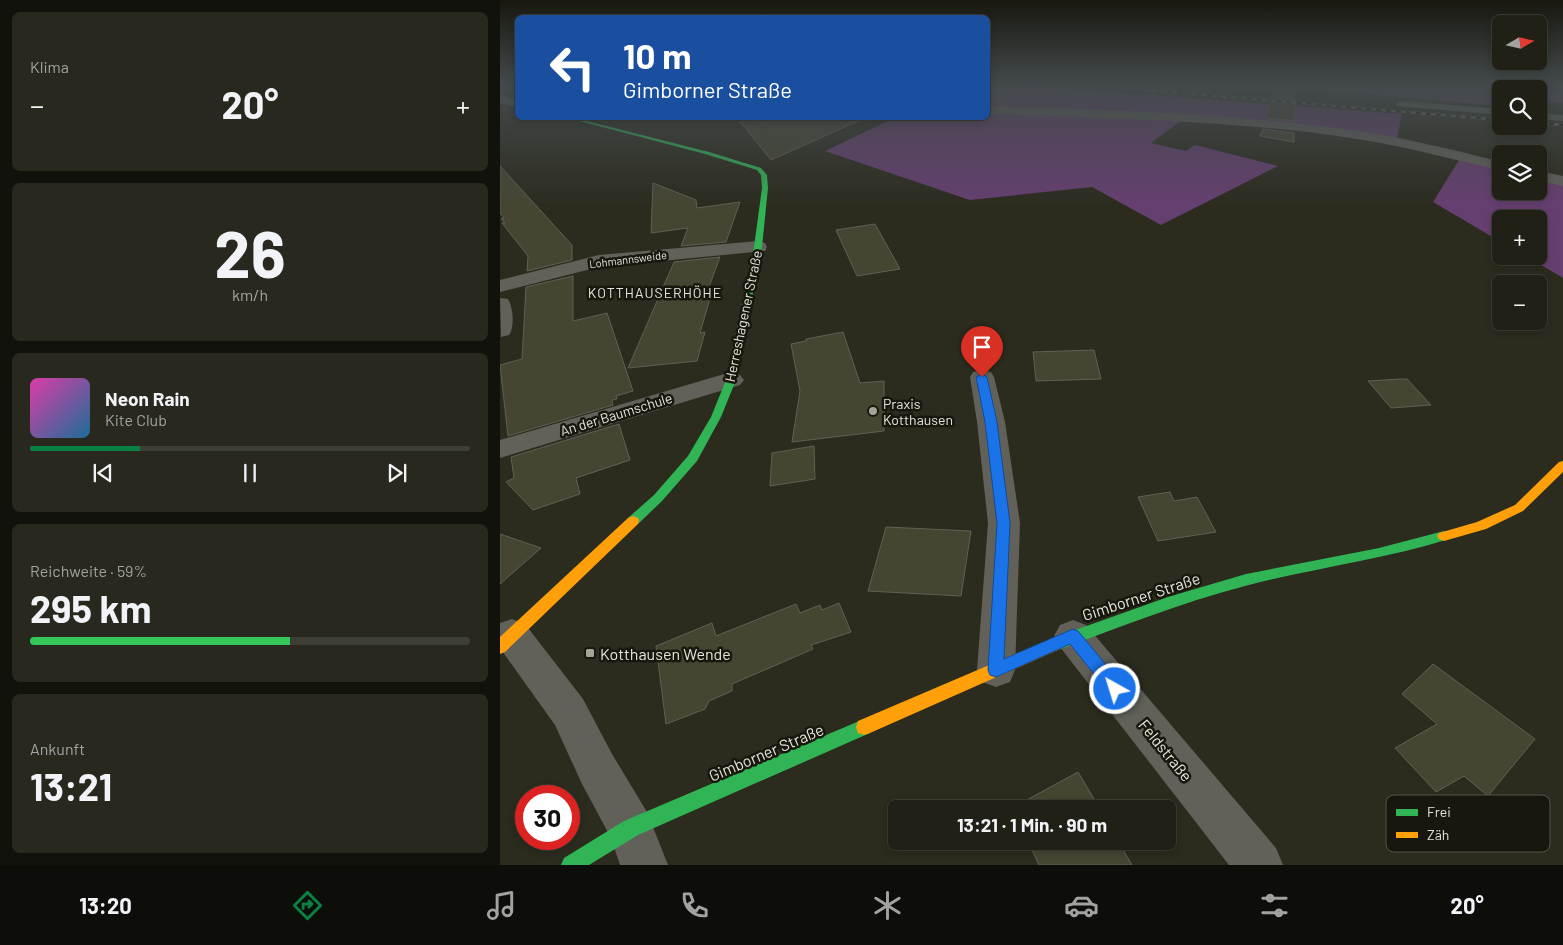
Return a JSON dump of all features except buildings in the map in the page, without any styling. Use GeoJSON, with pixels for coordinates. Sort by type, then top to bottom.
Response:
{"type":"FeatureCollection","features":[{"type":"Feature","properties":{"kind":"street","name":"Herreshagener Straße"},"geometry":{"type":"LineString","coordinates":[[603,126],[759,169],[764,175],[765,188],[758,247],[731,380],[716,418],[693,458],[658,498],[506,641],[570,712],[597,769],[638,847]]}},
{"type":"Feature","properties":{"kind":"street"},"geometry":{"type":"LineString","coordinates":[[1279,126],[1338,132],[1442,151],[1492,164]]}},
{"type":"Feature","properties":{"kind":"street"},"geometry":{"type":"LineString","coordinates":[[1547,178],[1563,181]]}},
{"type":"Feature","properties":{"kind":"street","name":"Lohmannsweide"},"geometry":{"type":"LineString","coordinates":[[500,286],[600,261],[758,247]]}},
{"type":"Feature","properties":{"kind":"street"},"geometry":{"type":"LineString","coordinates":[[500,304],[501,330]]}},
{"type":"Feature","properties":{"kind":"street"},"geometry":{"type":"LineString","coordinates":[[982,377],[991,422],[1004,523],[996,670]]}},
{"type":"Feature","properties":{"kind":"street","name":"An der Baumschule"},"geometry":{"type":"LineString","coordinates":[[500,449],[731,380]]}},
{"type":"Feature","properties":{"kind":"street","name":"Gimborner Straße"},"geometry":{"type":"LineString","coordinates":[[571,865],[638,847],[996,670],[1073,636],[1168,603],[1246,580],[1379,553],[1481,526],[1519,508],[1563,465]]}},
{"type":"Feature","properties":{"kind":"street","name":"Feldstraße"},"geometry":{"type":"LineString","coordinates":[[1073,636],[1259,865]]}},
{"type":"Feature","properties":{"kind":"shaded area"},"geometry":{"type":"Polygon","coordinates":[[[877,126],[1173,126],[1151,143],[1186,151],[1195,145],[1278,166],[1161,225],[1092,187],[970,200],[825,151],[877,126]]]}},
{"type":"Feature","properties":{"kind":"shaded area"},"geometry":{"type":"Polygon","coordinates":[[[1254,126],[1400,126],[1397,139],[1254,126]]]}},
{"type":"Feature","properties":{"kind":"shaded area"},"geometry":{"type":"Polygon","coordinates":[[[1459,160],[1492,167],[1492,200],[1547,200],[1547,180],[1563,184],[1563,278],[1541,265],[1547,265],[1547,210],[1492,210],[1492,237],[1433,202],[1459,160]]]}},
{"type":"Feature","properties":{"kind":"traffic: fast"},"geometry":{"type":"LineString","coordinates":[[604,126],[707,153],[759,169],[764,175],[765,188],[758,247],[731,380],[716,417],[693,458],[658,498],[633,521]]}},
{"type":"Feature","properties":{"kind":"traffic: fast"},"geometry":{"type":"LineString","coordinates":[[1055,644],[1168,603],[1246,580],[1379,553],[1444,536]]}},
{"type":"Feature","properties":{"kind":"traffic: fast"},"geometry":{"type":"LineString","coordinates":[[571,865],[631,828],[864,727]]}},
{"type":"Feature","properties":{"kind":"traffic: slow"},"geometry":{"type":"LineString","coordinates":[[1444,536],[1481,526],[1519,508],[1563,465]]}},
{"type":"Feature","properties":{"kind":"traffic: slow"},"geometry":{"type":"LineString","coordinates":[[500,647],[633,521]]}},
{"type":"Feature","properties":{"kind":"traffic: slow"},"geometry":{"type":"LineString","coordinates":[[864,727],[1055,644]]}},
{"type":"Feature","properties":{"kind":"place","name":"Praxis Kotthausen"},"geometry":{"type":"Point","coordinates":[873,411]}},
{"type":"Feature","properties":{"kind":"place","name":"Kotthausen Wende"},"geometry":{"type":"Point","coordinates":[590,653]}},
{"type":"Feature","properties":{"kind":"district","name":"KOTTHAUSERHÖHE"},"geometry":{"type":"Point","coordinates":[655,292]}},
{"type":"Feature","properties":{"kind":"route"},"geometry":{"type":"LineString","coordinates":[[982,377],[991,422],[1004,523],[996,670],[1073,636],[1115,689]]}}]}
